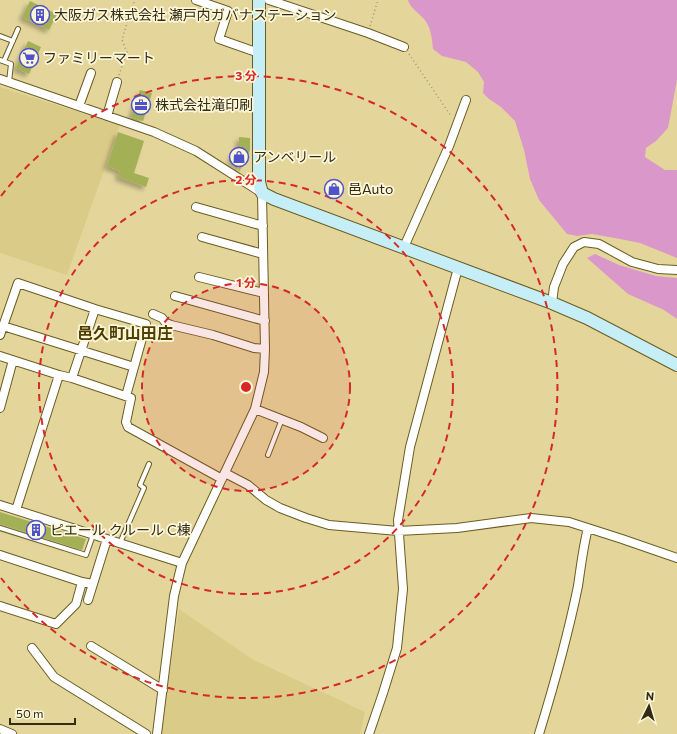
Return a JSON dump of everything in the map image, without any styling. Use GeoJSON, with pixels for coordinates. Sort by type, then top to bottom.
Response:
{"type":"FeatureCollection","features":[{"type":"Feature","properties":{"kind":"street"},"geometry":{"type":"LineString","coordinates":[[196,0],[228,11],[218,39],[259,53]]}},
{"type":"Feature","properties":{"kind":"street"},"geometry":{"type":"LineString","coordinates":[[157,734],[174,596],[182,563],[255,410],[264,372],[265,321],[263,226],[262,193],[259,182],[259,0]]}},
{"type":"Feature","properties":{"kind":"street"},"geometry":{"type":"LineString","coordinates":[[269,0],[368,33],[404,47]]}},
{"type":"Feature","properties":{"kind":"street"},"geometry":{"type":"LineString","coordinates":[[79,106],[91,74]]}},
{"type":"Feature","properties":{"kind":"street"},"geometry":{"type":"LineString","coordinates":[[0,80],[154,132],[196,151],[274,199],[552,303],[606,327],[677,365]]}},
{"type":"Feature","properties":{"kind":"street"},"geometry":{"type":"LineString","coordinates":[[107,116],[117,82]]}},
{"type":"Feature","properties":{"kind":"street"},"geometry":{"type":"LineString","coordinates":[[404,248],[449,146],[466,100]]}},
{"type":"Feature","properties":{"kind":"street"},"geometry":{"type":"LineString","coordinates":[[196,207],[263,226]]}},
{"type":"Feature","properties":{"kind":"street"},"geometry":{"type":"LineString","coordinates":[[202,237],[263,254]]}},
{"type":"Feature","properties":{"kind":"street"},"geometry":{"type":"LineString","coordinates":[[552,303],[554,287],[563,264],[574,247],[584,242],[599,244],[632,262],[658,269],[677,270]]}},
{"type":"Feature","properties":{"kind":"street"},"geometry":{"type":"LineString","coordinates":[[369,734],[397,648],[403,589],[398,520],[410,447],[458,268]]}},
{"type":"Feature","properties":{"kind":"street"},"geometry":{"type":"LineString","coordinates":[[199,277],[264,293]]}},
{"type":"Feature","properties":{"kind":"street"},"geometry":{"type":"LineString","coordinates":[[0,335],[18,283],[95,309],[146,324],[126,396]]}},
{"type":"Feature","properties":{"kind":"street"},"geometry":{"type":"LineString","coordinates":[[175,296],[265,321]]}},
{"type":"Feature","properties":{"kind":"street"},"geometry":{"type":"LineString","coordinates":[[72,378],[95,309]]}},
{"type":"Feature","properties":{"kind":"street"},"geometry":{"type":"LineString","coordinates":[[153,314],[162,318],[166,323],[171,325],[213,335],[254,348],[265,349]]}},
{"type":"Feature","properties":{"kind":"street"},"geometry":{"type":"LineString","coordinates":[[3,326],[134,367]]}},
{"type":"Feature","properties":{"kind":"street"},"geometry":{"type":"LineString","coordinates":[[0,356],[131,398],[126,422],[128,427],[223,476],[248,485],[266,500],[306,518],[329,525],[398,531],[457,528],[531,518],[569,522],[677,558]]}},
{"type":"Feature","properties":{"kind":"street"},"geometry":{"type":"LineString","coordinates":[[0,408],[13,360]]}},
{"type":"Feature","properties":{"kind":"street"},"geometry":{"type":"LineString","coordinates":[[16,510],[59,375]]}},
{"type":"Feature","properties":{"kind":"street"},"geometry":{"type":"LineString","coordinates":[[255,410],[282,419],[323,438]]}},
{"type":"Feature","properties":{"kind":"street"},"geometry":{"type":"LineString","coordinates":[[0,505],[182,563]]}},
{"type":"Feature","properties":{"kind":"street"},"geometry":{"type":"LineString","coordinates":[[539,734],[574,602],[588,528]]}},
{"type":"Feature","properties":{"kind":"street"},"geometry":{"type":"LineString","coordinates":[[88,600],[106,539]]}},
{"type":"Feature","properties":{"kind":"street"},"geometry":{"type":"LineString","coordinates":[[0,555],[82,582],[93,584]]}},
{"type":"Feature","properties":{"kind":"street"},"geometry":{"type":"LineString","coordinates":[[0,606],[56,624],[76,604],[82,582]]}},
{"type":"Feature","properties":{"kind":"street"},"geometry":{"type":"LineString","coordinates":[[91,646],[163,690]]}},
{"type":"Feature","properties":{"kind":"street"},"geometry":{"type":"LineString","coordinates":[[32,648],[54,677],[146,734]]}},
{"type":"Feature","properties":{"kind":"street"},"geometry":{"type":"LineString","coordinates":[[0,729],[12,734]]}},
{"type":"Feature","properties":{"kind":"lane"},"geometry":{"type":"LineString","coordinates":[[9,83],[11,64],[2,61],[18,29]]}},
{"type":"Feature","properties":{"kind":"lane"},"geometry":{"type":"LineString","coordinates":[[0,36],[12,41]]}},
{"type":"Feature","properties":{"kind":"lane"},"geometry":{"type":"LineString","coordinates":[[268,455],[282,419]]}},
{"type":"Feature","properties":{"kind":"lane"},"geometry":{"type":"LineString","coordinates":[[120,543],[144,488],[140,485],[149,464]]}},
{"type":"Feature","properties":{"kind":"lane"},"geometry":{"type":"LineString","coordinates":[[0,528],[86,555],[93,535]]}},
{"type":"Feature","properties":{"kind":"path"},"geometry":{"type":"LineString","coordinates":[[117,82],[127,52],[122,40],[135,0]]}},
{"type":"Feature","properties":{"kind":"path"},"geometry":{"type":"LineString","coordinates":[[368,33],[378,0]]}},
{"type":"Feature","properties":{"kind":"path"},"geometry":{"type":"LineString","coordinates":[[404,47],[456,124]]}},
{"type":"Feature","properties":{"kind":"shaded area"},"geometry":{"type":"Polygon","coordinates":[[[408,0],[677,0],[677,80],[668,128],[656,141],[646,148],[645,157],[665,170],[677,170],[677,258],[640,243],[592,234],[577,236],[567,234],[539,200],[530,179],[524,150],[515,121],[501,107],[483,93],[484,82],[478,72],[466,62],[442,56],[433,49],[431,33],[428,26],[424,19],[411,6],[408,0]]]}},
{"type":"Feature","properties":{"kind":"shaded area"},"geometry":{"type":"Polygon","coordinates":[[[0,87],[120,125],[67,275],[0,253],[0,87]]]}},
{"type":"Feature","properties":{"kind":"shaded area"},"geometry":{"type":"Polygon","coordinates":[[[595,254],[619,265],[656,276],[677,278],[677,319],[664,310],[628,294],[587,258],[595,254]]]}},
{"type":"Feature","properties":{"kind":"shaded area"},"geometry":{"type":"Polygon","coordinates":[[[179,609],[252,659],[365,712],[360,734],[161,734],[179,609]]]}},
{"type":"Feature","properties":{"kind":"building","name":"大阪ガス株式会社 瀬戸内ガバナステーション"},"geometry":{"type":"Polygon","coordinates":[[[30,1],[57,14],[49,30],[22,17],[30,1]]]}},
{"type":"Feature","properties":{"kind":"building","name":"ファミリーマート"},"geometry":{"type":"Polygon","coordinates":[[[28,41],[41,47],[29,74],[16,68],[28,41]]]}},
{"type":"Feature","properties":{"kind":"building"},"geometry":{"type":"Polygon","coordinates":[[[140,90],[152,93],[143,121],[131,117],[140,90]]]}},
{"type":"Feature","properties":{"kind":"building"},"geometry":{"type":"Polygon","coordinates":[[[118,132],[144,141],[134,173],[149,178],[146,187],[118,177],[120,171],[107,166],[118,132]]]}},
{"type":"Feature","properties":{"kind":"building"},"geometry":{"type":"Polygon","coordinates":[[[239,137],[250,138],[250,150],[239,172],[238,165],[230,161],[234,152],[239,154],[239,137]]]}},
{"type":"Feature","properties":{"kind":"building"},"geometry":{"type":"Polygon","coordinates":[[[0,512],[86,539],[82,550],[0,524],[0,512]]]}},
{"type":"Feature","properties":{"kind":"place","name":"大阪ガス株式会社 瀬戸内ガバナステーション"},"geometry":{"type":"Point","coordinates":[40,15]}},
{"type":"Feature","properties":{"kind":"place","name":"ファミリーマート"},"geometry":{"type":"Point","coordinates":[29,58]}},
{"type":"Feature","properties":{"kind":"place","name":"株式会社滝印刷"},"geometry":{"type":"Point","coordinates":[141,105]}},
{"type":"Feature","properties":{"kind":"place","name":"アンベリール"},"geometry":{"type":"Point","coordinates":[239,157]}},
{"type":"Feature","properties":{"kind":"place","name":"邑Auto"},"geometry":{"type":"Point","coordinates":[334,189]}},
{"type":"Feature","properties":{"kind":"place","name":"ピエール クルール C棟"},"geometry":{"type":"Point","coordinates":[36,530]}},
{"type":"Feature","properties":{"kind":"district","name":"邑久町山田庄"},"geometry":{"type":"Point","coordinates":[125,333]}}]}
